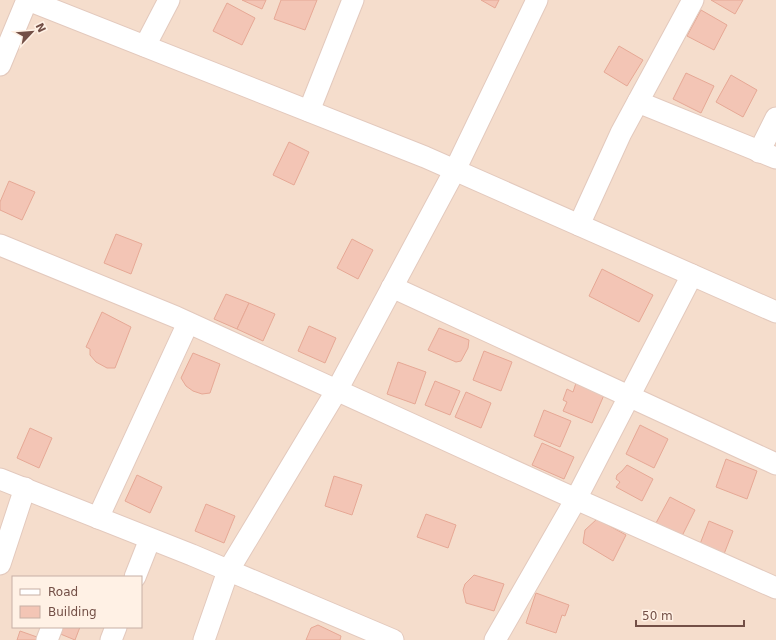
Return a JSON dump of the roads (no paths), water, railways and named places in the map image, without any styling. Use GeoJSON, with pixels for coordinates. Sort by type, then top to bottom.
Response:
{"type":"FeatureCollection","features":[{"type":"Feature","properties":{"kind":"street"},"geometry":{"type":"LineString","coordinates":[[0,66],[27,0],[425,157],[776,312]]}},
{"type":"Feature","properties":{"kind":"street"},"geometry":{"type":"LineString","coordinates":[[145,46],[169,0]]}},
{"type":"Feature","properties":{"kind":"street"},"geometry":{"type":"LineString","coordinates":[[309,111],[353,0]]}},
{"type":"Feature","properties":{"kind":"street"},"geometry":{"type":"LineString","coordinates":[[204,640],[228,571],[337,390],[455,170],[537,0]]}},
{"type":"Feature","properties":{"kind":"street"},"geometry":{"type":"LineString","coordinates":[[579,225],[621,133],[693,0]]}},
{"type":"Feature","properties":{"kind":"street"},"geometry":{"type":"LineString","coordinates":[[638,102],[768,155],[776,118]]}},
{"type":"Feature","properties":{"kind":"street"},"geometry":{"type":"LineString","coordinates":[[0,245],[188,323],[776,588]]}},
{"type":"Feature","properties":{"kind":"street"},"geometry":{"type":"LineString","coordinates":[[495,640],[576,499],[692,275]]}},
{"type":"Feature","properties":{"kind":"street"},"geometry":{"type":"LineString","coordinates":[[392,286],[776,464]]}},
{"type":"Feature","properties":{"kind":"street"},"geometry":{"type":"LineString","coordinates":[[98,518],[188,323]]}},
{"type":"Feature","properties":{"kind":"street"},"geometry":{"type":"LineString","coordinates":[[0,479],[150,539],[393,640]]}},
{"type":"Feature","properties":{"kind":"street"},"geometry":{"type":"LineString","coordinates":[[0,564],[25,488]]}},
{"type":"Feature","properties":{"kind":"street"},"geometry":{"type":"LineString","coordinates":[[135,576],[150,539]]}},
{"type":"Feature","properties":{"kind":"street"},"geometry":{"type":"LineString","coordinates":[[47,640],[52,628]]}},
{"type":"Feature","properties":{"kind":"street"},"geometry":{"type":"LineString","coordinates":[[111,640],[116,628]]}}]}
